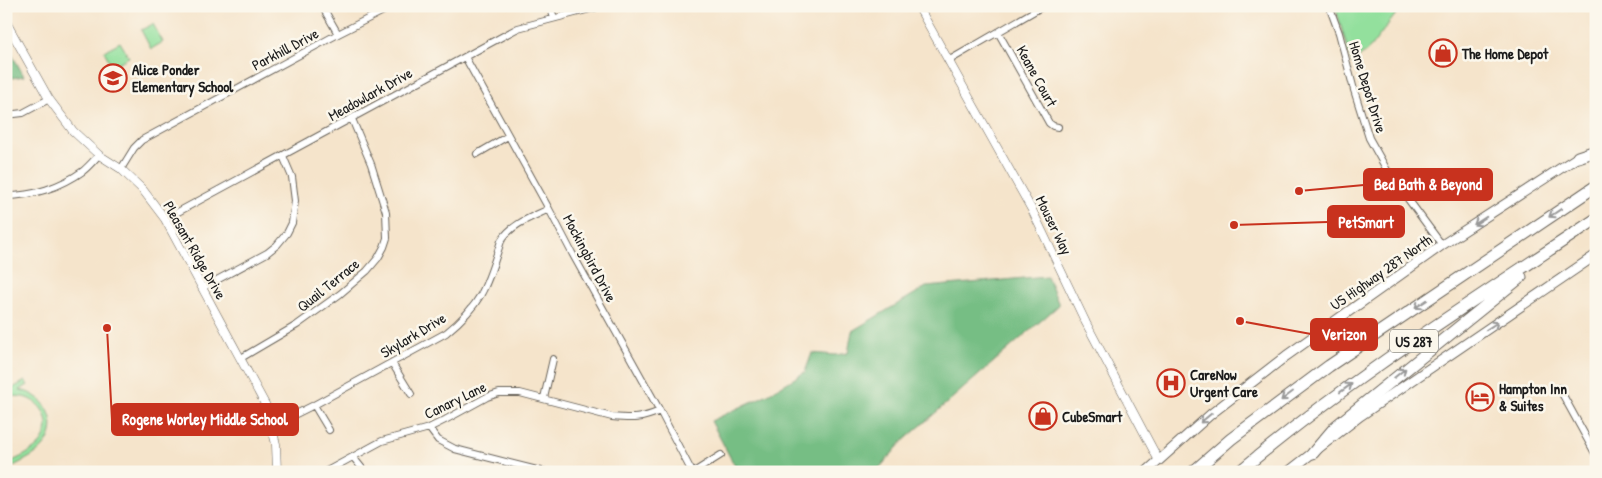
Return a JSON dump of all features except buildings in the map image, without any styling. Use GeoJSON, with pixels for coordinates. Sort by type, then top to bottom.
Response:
{"type":"FeatureCollection","features":[{"type":"Feature","properties":{"kind":"highway"},"geometry":{"type":"LineString","coordinates":[[1578,157],[1596,151]]}},
{"type":"Feature","properties":{"kind":"highway","name":"US 287"},"geometry":{"type":"LineString","coordinates":[[1193,472],[1232,439],[1329,366],[1596,186]]}},
{"type":"Feature","properties":{"kind":"highway","name":"US 287"},"geometry":{"type":"LineString","coordinates":[[1238,472],[1316,409],[1366,373],[1596,219]]}},
{"type":"Feature","properties":{"kind":"highway"},"geometry":{"type":"LineString","coordinates":[[1313,453],[1336,426],[1416,361],[1548,257],[1596,224]]}},
{"type":"Feature","properties":{"kind":"main road","name":"US Highway 287 North"},"geometry":{"type":"LineString","coordinates":[[1146,472],[1158,459],[1211,414],[1286,356],[1442,245],[1578,157]]}},
{"type":"Feature","properties":{"kind":"main road"},"geometry":{"type":"LineString","coordinates":[[1288,472],[1360,416],[1596,255]]}},
{"type":"Feature","properties":{"kind":"street"},"geometry":{"type":"LineString","coordinates":[[322,6],[338,34]]}},
{"type":"Feature","properties":{"kind":"street","name":"Parkhill Drive"},"geometry":{"type":"LineString","coordinates":[[121,169],[134,148],[142,140],[393,6]]}},
{"type":"Feature","properties":{"kind":"street"},"geometry":{"type":"LineString","coordinates":[[550,6],[554,18]]}},
{"type":"Feature","properties":{"kind":"street","name":"Mouser Way"},"geometry":{"type":"LineString","coordinates":[[918,6],[1032,210],[1086,323],[1158,459]]}},
{"type":"Feature","properties":{"kind":"street"},"geometry":{"type":"LineString","coordinates":[[948,61],[1043,6]]}},
{"type":"Feature","properties":{"kind":"street","name":"Home Depot Drive"},"geometry":{"type":"LineString","coordinates":[[1330,6],[1369,138],[1388,172],[1442,245]]}},
{"type":"Feature","properties":{"kind":"street","name":"Meadowlark Drive"},"geometry":{"type":"LineString","coordinates":[[165,219],[518,28],[594,8]]}},
{"type":"Feature","properties":{"kind":"street","name":"Pleasant Ridge Drive"},"geometry":{"type":"LineString","coordinates":[[6,22],[49,99],[72,131],[100,155],[121,169],[144,190],[165,219],[266,406],[276,444],[277,472]]}},
{"type":"Feature","properties":{"kind":"street","name":"Keane Court"},"geometry":{"type":"LineString","coordinates":[[998,32],[1049,123],[1058,127]]}},
{"type":"Feature","properties":{"kind":"street","name":"Mockingbird Drive"},"geometry":{"type":"LineString","coordinates":[[465,57],[693,472]]}},
{"type":"Feature","properties":{"kind":"street"},"geometry":{"type":"LineString","coordinates":[[6,115],[23,113],[49,99]]}},
{"type":"Feature","properties":{"kind":"street","name":"Quail Terrace"},"geometry":{"type":"LineString","coordinates":[[241,358],[297,326],[340,294],[367,271],[384,247],[387,238],[386,212],[352,119]]}},
{"type":"Feature","properties":{"kind":"street"},"geometry":{"type":"LineString","coordinates":[[477,154],[508,136]]}},
{"type":"Feature","properties":{"kind":"street","name":"US Highway 287 North"},"geometry":{"type":"LineString","coordinates":[[1578,157],[1596,146]]}},
{"type":"Feature","properties":{"kind":"street"},"geometry":{"type":"LineString","coordinates":[[6,196],[38,192],[57,186],[83,170],[100,155]]}},
{"type":"Feature","properties":{"kind":"street"},"geometry":{"type":"LineString","coordinates":[[202,288],[267,253],[277,246],[287,233],[292,223],[295,201],[292,177],[282,156]]}},
{"type":"Feature","properties":{"kind":"street","name":"Skylark Drive"},"geometry":{"type":"LineString","coordinates":[[272,426],[446,334],[478,302],[487,284],[503,236],[519,223],[549,209]]}},
{"type":"Feature","properties":{"kind":"street"},"geometry":{"type":"LineString","coordinates":[[544,398],[553,359]]}},
{"type":"Feature","properties":{"kind":"street"},"geometry":{"type":"LineString","coordinates":[[392,363],[411,394]]}},
{"type":"Feature","properties":{"kind":"street"},"geometry":{"type":"LineString","coordinates":[[1559,388],[1596,456]]}},
{"type":"Feature","properties":{"kind":"street","name":"Canary Lane"},"geometry":{"type":"LineString","coordinates":[[325,472],[382,441],[429,428],[486,397],[499,393],[518,393],[544,398],[612,417],[645,418],[660,411]]}},
{"type":"Feature","properties":{"kind":"street"},"geometry":{"type":"LineString","coordinates":[[314,405],[329,430]]}},
{"type":"Feature","properties":{"kind":"street"},"geometry":{"type":"LineString","coordinates":[[429,428],[438,440],[455,448],[545,472]]}},
{"type":"Feature","properties":{"kind":"street"},"geometry":{"type":"LineString","coordinates":[[693,472],[721,455]]}},
{"type":"Feature","properties":{"kind":"street"},"geometry":{"type":"LineString","coordinates":[[353,457],[365,472]]}},
{"type":"Feature","properties":{"kind":"green space"},"geometry":{"type":"Polygon","coordinates":[[[1335,6],[1402,6],[1370,48],[1352,64],[1335,6]]]}},
{"type":"Feature","properties":{"kind":"green space"},"geometry":{"type":"Polygon","coordinates":[[[153,24],[163,42],[151,49],[141,30],[153,24]]]}},
{"type":"Feature","properties":{"kind":"green space"},"geometry":{"type":"Polygon","coordinates":[[[120,42],[129,57],[112,66],[104,51],[120,42]]]}},
{"type":"Feature","properties":{"kind":"green space"},"geometry":{"type":"Polygon","coordinates":[[[6,44],[24,76],[6,79],[6,44]]]}},
{"type":"Feature","properties":{"kind":"green space"},"geometry":{"type":"Polygon","coordinates":[[[1047,276],[1059,305],[902,442],[876,472],[738,472],[711,421],[768,394],[805,372],[812,353],[835,355],[848,353],[852,331],[926,287],[1047,276]]]}},
{"type":"Feature","properties":{"kind":"green space"},"geometry":{"type":"Polygon","coordinates":[[[25,381],[28,385],[20,390],[29,393],[44,404],[49,412],[52,429],[49,438],[39,451],[6,470],[6,464],[39,445],[46,432],[47,422],[44,414],[33,401],[25,397],[16,396],[6,398],[6,392],[25,381]]]}},
{"type":"Feature","properties":{"kind":"place","name":"The Home Depot"},"geometry":{"type":"Point","coordinates":[1443,53]}},
{"type":"Feature","properties":{"kind":"place","name":"Alice Ponder Elementary School"},"geometry":{"type":"Point","coordinates":[113,78]}},
{"type":"Feature","properties":{"kind":"place","name":"Bed Bath & Beyond"},"geometry":{"type":"Point","coordinates":[1299,191]}},
{"type":"Feature","properties":{"kind":"place","name":"PetSmart"},"geometry":{"type":"Point","coordinates":[1234,225]}},
{"type":"Feature","properties":{"kind":"place","name":"Verizon"},"geometry":{"type":"Point","coordinates":[1240,321]}},
{"type":"Feature","properties":{"kind":"place","name":"Rogene Worley Middle School"},"geometry":{"type":"Point","coordinates":[107,328]}},
{"type":"Feature","properties":{"kind":"place","name":"CareNow Urgent Care"},"geometry":{"type":"Point","coordinates":[1171,383]}},
{"type":"Feature","properties":{"kind":"place","name":"Hampton Inn & Suites"},"geometry":{"type":"Point","coordinates":[1480,397]}},
{"type":"Feature","properties":{"kind":"place","name":"CubeSmart"},"geometry":{"type":"Point","coordinates":[1043,416]}}]}
